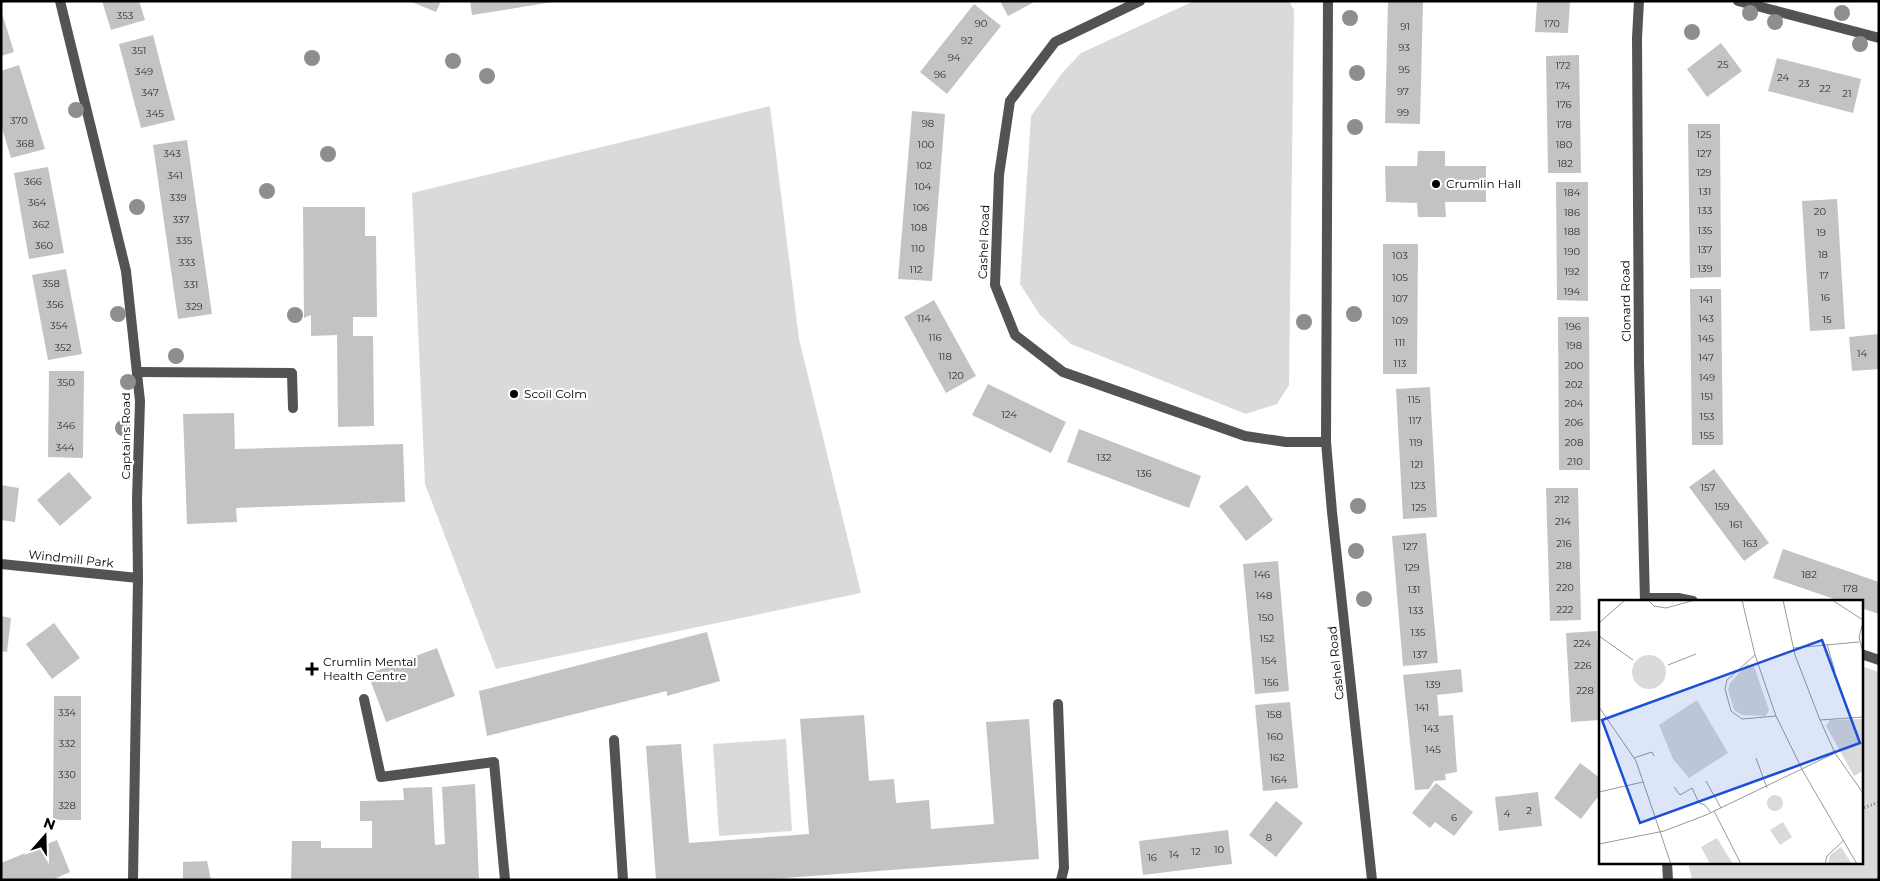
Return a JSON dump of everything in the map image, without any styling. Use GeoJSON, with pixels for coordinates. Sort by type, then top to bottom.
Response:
{"type":"FeatureCollection","features":[{"type":"Feature","properties":{"kind":"street","name":"Captains Road"},"geometry":{"type":"LineString","coordinates":[[60,1],[126,271],[140,401],[137,499],[138,578],[133,880]]}},
{"type":"Feature","properties":{"kind":"street","name":"Cashel Road"},"geometry":{"type":"LineString","coordinates":[[1140,1],[1055,42],[1010,101],[999,175],[995,285],[1015,334],[1063,372],[1245,436],[1286,442],[1326,442]]}},
{"type":"Feature","properties":{"kind":"street","name":"Cashel Road"},"geometry":{"type":"LineString","coordinates":[[1328,1],[1326,442],[1372,880]]}},
{"type":"Feature","properties":{"kind":"street","name":"Clonard Road"},"geometry":{"type":"LineString","coordinates":[[1639,1],[1636,38],[1639,333],[1645,600]]}},
{"type":"Feature","properties":{"kind":"street"},"geometry":{"type":"LineString","coordinates":[[1738,1],[1879,38]]}},
{"type":"Feature","properties":{"kind":"street"},"geometry":{"type":"LineString","coordinates":[[137,372],[292,373],[293,408]]}},
{"type":"Feature","properties":{"kind":"street","name":"Windmill Park"},"geometry":{"type":"LineString","coordinates":[[1,564],[138,578]]}},
{"type":"Feature","properties":{"kind":"street"},"geometry":{"type":"LineString","coordinates":[[1645,600],[1678,598],[1688,600]]}},
{"type":"Feature","properties":{"kind":"street"},"geometry":{"type":"LineString","coordinates":[[1862,654],[1879,660]]}},
{"type":"Feature","properties":{"kind":"street"},"geometry":{"type":"LineString","coordinates":[[364,699],[381,777],[494,762],[505,880]]}},
{"type":"Feature","properties":{"kind":"street"},"geometry":{"type":"LineString","coordinates":[[1058,704],[1064,868],[1061,880]]}},
{"type":"Feature","properties":{"kind":"street"},"geometry":{"type":"LineString","coordinates":[[614,740],[623,880]]}},
{"type":"Feature","properties":{"kind":"street"},"geometry":{"type":"LineString","coordinates":[[1667,864],[1668,880]]}},
{"type":"Feature","properties":{"kind":"path"},"geometry":{"type":"LineString","coordinates":[[1862,810],[1879,802]]}},
{"type":"Feature","properties":{"kind":"shaded area"},"geometry":{"type":"Polygon","coordinates":[[[1194,1],[1289,1],[1294,10],[1289,385],[1277,404],[1246,414],[1071,344],[1040,315],[1020,284],[1031,116],[1063,72],[1081,53],[1194,1]]]}},
{"type":"Feature","properties":{"kind":"shaded area"},"geometry":{"type":"Polygon","coordinates":[[[770,106],[799,339],[861,593],[496,669],[425,484],[412,193],[770,106]]]}},
{"type":"Feature","properties":{"kind":"shaded area"},"geometry":{"type":"Polygon","coordinates":[[[1862,666],[1879,672],[1879,880],[1692,880],[1688,864],[1862,864],[1862,666]]]}},
{"type":"Feature","properties":{"kind":"shaded area"},"geometry":{"type":"Polygon","coordinates":[[[786,739],[792,831],[719,836],[713,744],[786,739]]]}},
{"type":"Feature","properties":{"kind":"building"},"geometry":{"type":"Polygon","coordinates":[[[102,1],[139,1],[145,20],[111,30],[102,1]]]}},
{"type":"Feature","properties":{"kind":"building"},"geometry":{"type":"Polygon","coordinates":[[[409,1],[441,1],[436,12],[409,1]]]}},
{"type":"Feature","properties":{"kind":"building"},"geometry":{"type":"Polygon","coordinates":[[[470,1],[553,1],[553,2],[472,15],[470,1]]]}},
{"type":"Feature","properties":{"kind":"building"},"geometry":{"type":"Polygon","coordinates":[[[1000,1],[1036,1],[1008,16],[1000,1]]]}},
{"type":"Feature","properties":{"kind":"building"},"geometry":{"type":"Polygon","coordinates":[[[1388,1],[1423,1],[1420,124],[1385,123],[1388,1]]]}},
{"type":"Feature","properties":{"kind":"building"},"geometry":{"type":"Polygon","coordinates":[[[1537,1],[1570,1],[1568,33],[1535,32],[1537,1]]]}},
{"type":"Feature","properties":{"kind":"building"},"geometry":{"type":"Polygon","coordinates":[[[974,4],[1001,26],[947,94],[920,72],[974,4]]]}},
{"type":"Feature","properties":{"kind":"building"},"geometry":{"type":"Polygon","coordinates":[[[1,10],[14,52],[1,56],[1,10]]]}},
{"type":"Feature","properties":{"kind":"building"},"geometry":{"type":"Polygon","coordinates":[[[153,35],[175,120],[141,128],[119,44],[153,35]]]}},
{"type":"Feature","properties":{"kind":"building"},"geometry":{"type":"Polygon","coordinates":[[[1721,43],[1742,71],[1707,97],[1687,69],[1721,43]]]}},
{"type":"Feature","properties":{"kind":"building"},"geometry":{"type":"Polygon","coordinates":[[[1579,55],[1581,173],[1548,173],[1546,56],[1579,55]]]}},
{"type":"Feature","properties":{"kind":"building"},"geometry":{"type":"Polygon","coordinates":[[[1777,58],[1861,79],[1853,113],[1768,91],[1777,58]]]}},
{"type":"Feature","properties":{"kind":"building"},"geometry":{"type":"Polygon","coordinates":[[[19,65],[45,149],[11,158],[1,125],[1,71],[19,65]]]}},
{"type":"Feature","properties":{"kind":"building"},"geometry":{"type":"Polygon","coordinates":[[[912,111],[945,114],[932,281],[898,279],[912,111]]]}},
{"type":"Feature","properties":{"kind":"building"},"geometry":{"type":"Polygon","coordinates":[[[1688,124],[1720,124],[1721,277],[1690,278],[1688,124]]]}},
{"type":"Feature","properties":{"kind":"building"},"geometry":{"type":"Polygon","coordinates":[[[187,140],[212,314],[178,319],[153,145],[187,140]]]}},
{"type":"Feature","properties":{"kind":"building","name":"Crumlin Hall"},"geometry":{"type":"Polygon","coordinates":[[[1418,151],[1445,151],[1445,166],[1486,166],[1486,202],[1445,202],[1446,217],[1418,217],[1417,203],[1386,202],[1385,166],[1417,166],[1418,151]]]}},
{"type":"Feature","properties":{"kind":"building"},"geometry":{"type":"Polygon","coordinates":[[[48,167],[64,253],[29,259],[14,173],[48,167]]]}},
{"type":"Feature","properties":{"kind":"building"},"geometry":{"type":"Polygon","coordinates":[[[1556,182],[1588,182],[1588,301],[1557,300],[1556,182]]]}},
{"type":"Feature","properties":{"kind":"building"},"geometry":{"type":"Polygon","coordinates":[[[1837,199],[1845,329],[1810,331],[1802,201],[1837,199]]]}},
{"type":"Feature","properties":{"kind":"building"},"geometry":{"type":"Polygon","coordinates":[[[303,207],[365,207],[365,236],[376,236],[377,317],[353,317],[353,336],[373,336],[374,426],[338,427],[337,335],[311,336],[311,315],[304,318],[303,207]]]}},
{"type":"Feature","properties":{"kind":"building"},"geometry":{"type":"Polygon","coordinates":[[[1383,244],[1418,244],[1417,374],[1383,374],[1383,244]]]}},
{"type":"Feature","properties":{"kind":"building"},"geometry":{"type":"Polygon","coordinates":[[[66,269],[82,354],[48,360],[32,275],[66,269]]]}},
{"type":"Feature","properties":{"kind":"building"},"geometry":{"type":"Polygon","coordinates":[[[1690,289],[1721,289],[1723,445],[1692,445],[1690,289]]]}},
{"type":"Feature","properties":{"kind":"building"},"geometry":{"type":"Polygon","coordinates":[[[934,300],[976,376],[946,393],[904,317],[934,300]]]}},
{"type":"Feature","properties":{"kind":"building"},"geometry":{"type":"Polygon","coordinates":[[[1558,317],[1589,317],[1590,470],[1559,470],[1558,317]]]}},
{"type":"Feature","properties":{"kind":"building"},"geometry":{"type":"Polygon","coordinates":[[[1879,334],[1879,369],[1852,371],[1849,337],[1879,334]]]}},
{"type":"Feature","properties":{"kind":"building"},"geometry":{"type":"Polygon","coordinates":[[[49,371],[84,371],[83,458],[48,457],[49,371]]]}},
{"type":"Feature","properties":{"kind":"building"},"geometry":{"type":"Polygon","coordinates":[[[988,384],[1066,422],[1051,453],[972,415],[988,384]]]}},
{"type":"Feature","properties":{"kind":"building"},"geometry":{"type":"Polygon","coordinates":[[[1430,387],[1437,517],[1403,519],[1396,389],[1430,387]]]}},
{"type":"Feature","properties":{"kind":"building"},"geometry":{"type":"Polygon","coordinates":[[[234,413],[235,449],[403,444],[405,502],[236,508],[237,522],[187,524],[183,414],[234,413]]]}},
{"type":"Feature","properties":{"kind":"building"},"geometry":{"type":"Polygon","coordinates":[[[1079,429],[1201,476],[1189,508],[1067,462],[1079,429]]]}},
{"type":"Feature","properties":{"kind":"building"},"geometry":{"type":"Polygon","coordinates":[[[1714,469],[1769,543],[1744,561],[1689,487],[1714,469]]]}},
{"type":"Feature","properties":{"kind":"building"},"geometry":{"type":"Polygon","coordinates":[[[69,472],[92,498],[60,526],[37,500],[69,472]]]}},
{"type":"Feature","properties":{"kind":"building"},"geometry":{"type":"Polygon","coordinates":[[[1,485],[19,488],[15,522],[1,520],[1,485]]]}},
{"type":"Feature","properties":{"kind":"building"},"geometry":{"type":"Polygon","coordinates":[[[1247,485],[1273,520],[1246,541],[1219,506],[1247,485]]]}},
{"type":"Feature","properties":{"kind":"building"},"geometry":{"type":"Polygon","coordinates":[[[1546,488],[1578,488],[1581,620],[1550,621],[1546,488]]]}},
{"type":"Feature","properties":{"kind":"building"},"geometry":{"type":"Polygon","coordinates":[[[1426,533],[1438,663],[1403,666],[1392,536],[1426,533]]]}},
{"type":"Feature","properties":{"kind":"building"},"geometry":{"type":"Polygon","coordinates":[[[1783,549],[1879,582],[1879,614],[1862,608],[1862,600],[1837,600],[1773,578],[1783,549]]]}},
{"type":"Feature","properties":{"kind":"building"},"geometry":{"type":"Polygon","coordinates":[[[1278,561],[1289,691],[1255,694],[1243,564],[1278,561]]]}},
{"type":"Feature","properties":{"kind":"building"},"geometry":{"type":"Polygon","coordinates":[[[1,616],[11,618],[7,652],[1,651],[1,616]]]}},
{"type":"Feature","properties":{"kind":"building"},"geometry":{"type":"Polygon","coordinates":[[[54,623],[80,658],[52,679],[26,644],[54,623]]]}},
{"type":"Feature","properties":{"kind":"building"},"geometry":{"type":"Polygon","coordinates":[[[1597,631],[1599,720],[1571,722],[1566,633],[1597,631]]]}},
{"type":"Feature","properties":{"kind":"building"},"geometry":{"type":"Polygon","coordinates":[[[707,632],[720,681],[667,696],[667,691],[487,736],[479,691],[707,632]]]}},
{"type":"Feature","properties":{"kind":"building"},"geometry":{"type":"Polygon","coordinates":[[[437,648],[455,696],[386,722],[368,674],[437,648]]]}},
{"type":"Feature","properties":{"kind":"building"},"geometry":{"type":"Polygon","coordinates":[[[1461,669],[1463,692],[1437,695],[1439,716],[1453,715],[1457,772],[1445,774],[1446,780],[1434,781],[1429,789],[1415,790],[1403,675],[1461,669]]]}},
{"type":"Feature","properties":{"kind":"building"},"geometry":{"type":"Polygon","coordinates":[[[54,696],[81,696],[81,820],[53,820],[54,696]]]}},
{"type":"Feature","properties":{"kind":"building"},"geometry":{"type":"Polygon","coordinates":[[[1290,702],[1298,788],[1263,791],[1255,705],[1290,702]]]}},
{"type":"Feature","properties":{"kind":"building"},"geometry":{"type":"Polygon","coordinates":[[[864,715],[869,781],[894,779],[896,803],[929,800],[931,829],[994,824],[986,722],[1029,719],[1039,859],[758,880],[656,880],[646,746],[681,744],[689,843],[809,834],[800,719],[864,715]]]}},
{"type":"Feature","properties":{"kind":"building"},"geometry":{"type":"Polygon","coordinates":[[[1580,763],[1599,777],[1599,795],[1581,819],[1554,798],[1580,763]]]}},
{"type":"Feature","properties":{"kind":"building"},"geometry":{"type":"Polygon","coordinates":[[[1436,783],[1473,812],[1454,836],[1435,822],[1430,828],[1412,813],[1436,783]]]}},
{"type":"Feature","properties":{"kind":"building"},"geometry":{"type":"Polygon","coordinates":[[[475,784],[479,880],[291,880],[292,841],[321,841],[321,848],[372,848],[372,821],[360,821],[360,801],[404,800],[403,788],[432,787],[435,845],[445,844],[442,787],[475,784]]]}},
{"type":"Feature","properties":{"kind":"building"},"geometry":{"type":"Polygon","coordinates":[[[1538,792],[1542,826],[1499,831],[1495,797],[1538,792]]]}},
{"type":"Feature","properties":{"kind":"building"},"geometry":{"type":"Polygon","coordinates":[[[1276,801],[1303,823],[1276,857],[1249,835],[1276,801]]]}},
{"type":"Feature","properties":{"kind":"building"},"geometry":{"type":"Polygon","coordinates":[[[1228,830],[1232,864],[1143,875],[1139,841],[1228,830]]]}},
{"type":"Feature","properties":{"kind":"building"},"geometry":{"type":"Polygon","coordinates":[[[57,840],[70,872],[52,880],[1,880],[1,863],[57,840]]]}},
{"type":"Feature","properties":{"kind":"building"},"geometry":{"type":"Polygon","coordinates":[[[207,861],[211,880],[183,880],[183,862],[207,861]]]}},
{"type":"Feature","properties":{"kind":"place","name":"Crumlin Hall"},"geometry":{"type":"Point","coordinates":[1436,184]}},
{"type":"Feature","properties":{"kind":"place","name":"Scoil Colm"},"geometry":{"type":"Point","coordinates":[514,394]}},
{"type":"Feature","properties":{"kind":"place","name":"Crumlin Mental Health Centre"},"geometry":{"type":"Point","coordinates":[312,669]}}]}
